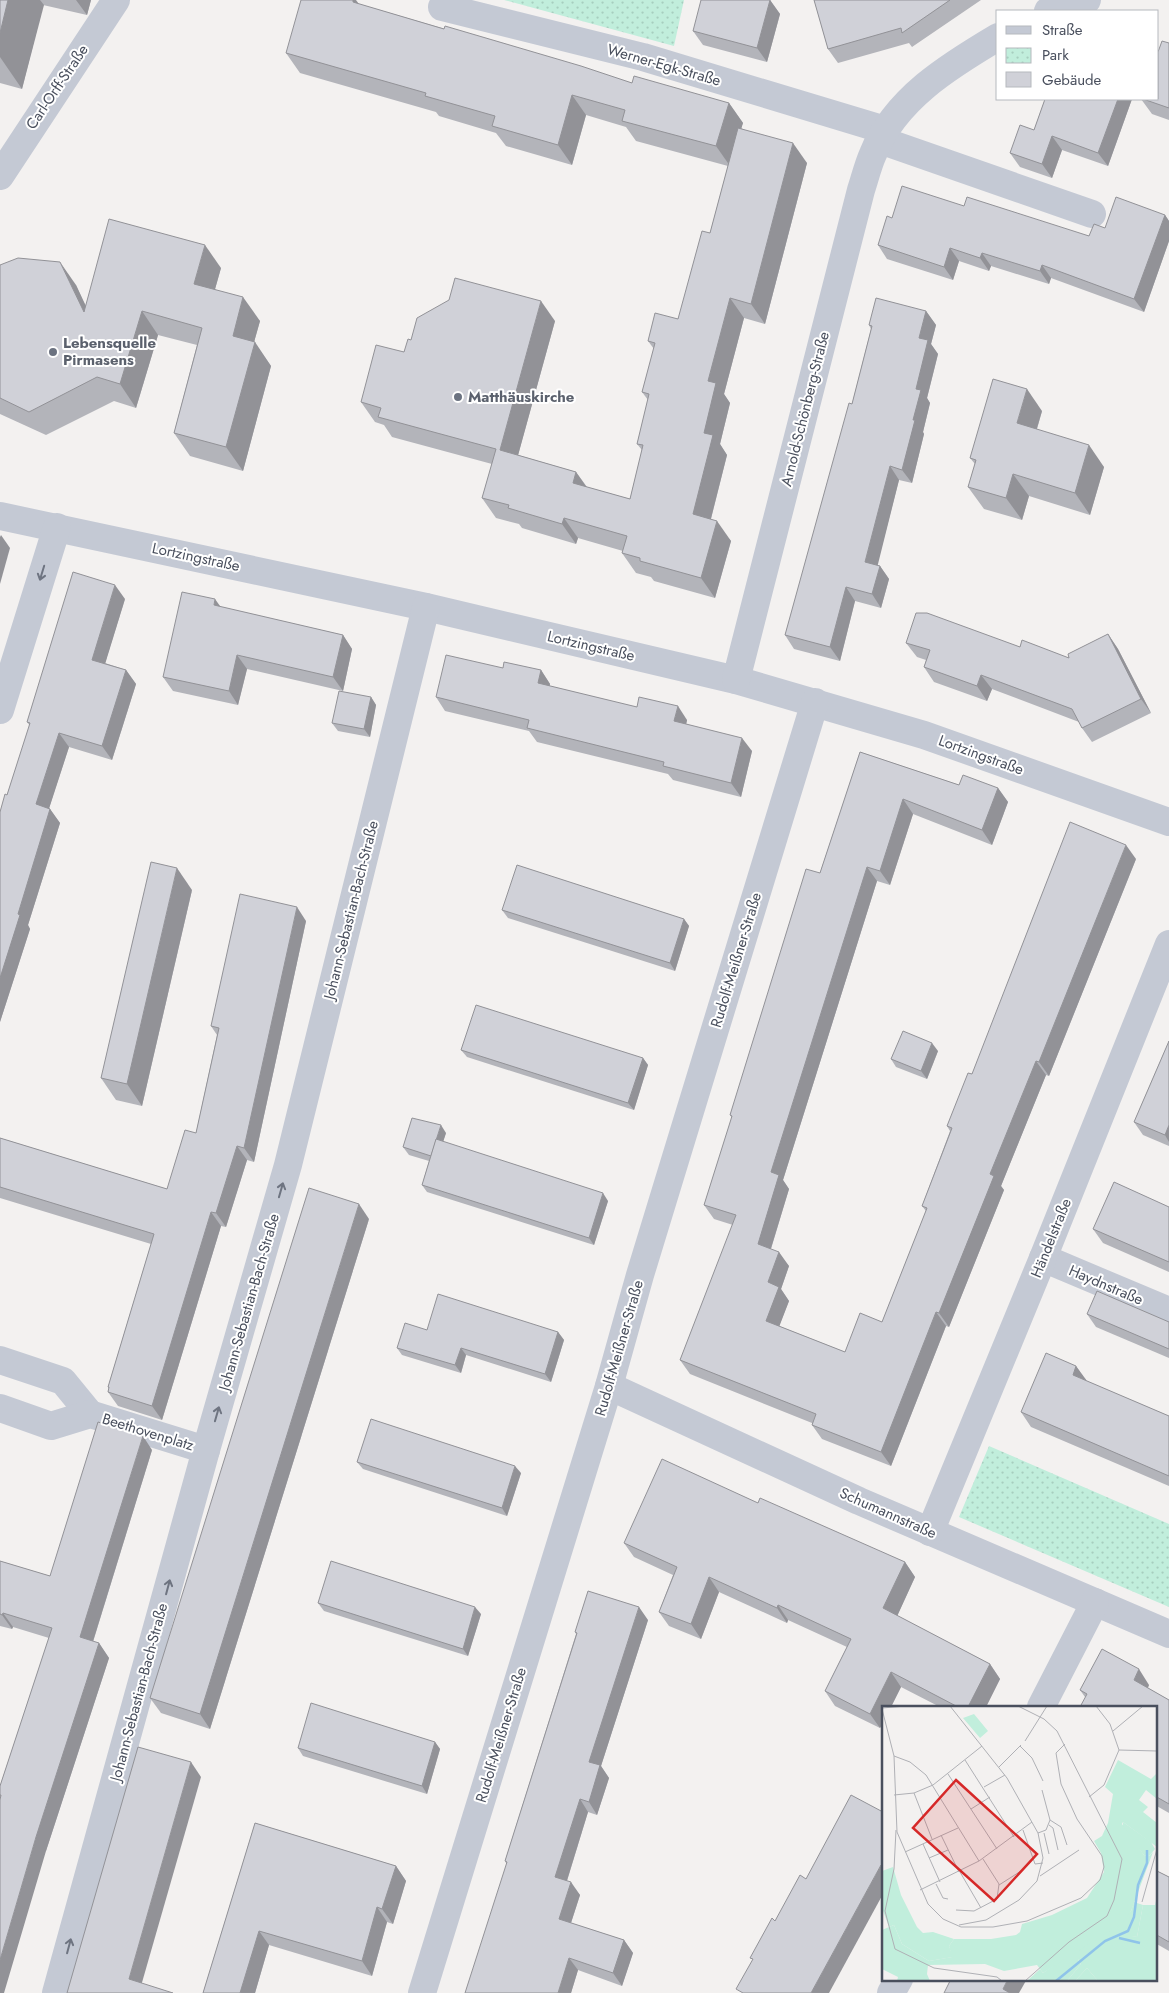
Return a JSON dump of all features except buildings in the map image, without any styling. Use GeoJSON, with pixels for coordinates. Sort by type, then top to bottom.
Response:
{"type":"FeatureCollection","features":[{"type":"Feature","properties":{"kind":"street","name":"Carl-Orff-Straße"},"geometry":{"type":"LineString","coordinates":[[0,176],[116,0]]}},
{"type":"Feature","properties":{"kind":"street"},"geometry":{"type":"LineString","coordinates":[[1052,10],[1087,0]]}},
{"type":"Feature","properties":{"kind":"street","name":"Werner-Egk-Straße"},"geometry":{"type":"LineString","coordinates":[[442,7],[643,58],[883,135]]}},
{"type":"Feature","properties":{"kind":"street","name":"Arnold-Schönberg-Straße"},"geometry":{"type":"LineString","coordinates":[[736,680],[860,190],[873,153],[902,108],[926,85],[958,60],[996,37]]}},
{"type":"Feature","properties":{"kind":"street"},"geometry":{"type":"LineString","coordinates":[[883,135],[1092,214]]}},
{"type":"Feature","properties":{"kind":"street","name":"Lortzingstraße"},"geometry":{"type":"LineString","coordinates":[[0,516],[426,607],[736,680],[924,735],[1169,822]]}},
{"type":"Feature","properties":{"kind":"street"},"geometry":{"type":"LineString","coordinates":[[0,710],[57,527]]}},
{"type":"Feature","properties":{"kind":"street","name":"Johann-Sebastian-Bach-Straße"},"geometry":{"type":"LineString","coordinates":[[56,1993],[206,1450],[288,1165],[426,607]]}},
{"type":"Feature","properties":{"kind":"street","name":"Rudolf-Meißner-Straße"},"geometry":{"type":"LineString","coordinates":[[422,1993],[609,1386],[640,1274],[815,702]]}},
{"type":"Feature","properties":{"kind":"street","name":"Händelstraße"},"geometry":{"type":"LineString","coordinates":[[930,1532],[1043,1258],[1169,944]]}},
{"type":"Feature","properties":{"kind":"street","name":"Haydnstraße"},"geometry":{"type":"LineString","coordinates":[[1043,1258],[1169,1312]]}},
{"type":"Feature","properties":{"kind":"street","name":"Beethovenplatz"},"geometry":{"type":"LineString","coordinates":[[0,1360],[63,1381],[90,1414],[206,1450]]}},
{"type":"Feature","properties":{"kind":"street","name":"Schumannstraße"},"geometry":{"type":"LineString","coordinates":[[609,1386],[930,1532],[1169,1634]]}},
{"type":"Feature","properties":{"kind":"street","name":"Beethovenplatz"},"geometry":{"type":"LineString","coordinates":[[0,1408],[51,1426],[90,1414]]}},
{"type":"Feature","properties":{"kind":"street"},"geometry":{"type":"LineString","coordinates":[[1042,1706],[1095,1602]]}},
{"type":"Feature","properties":{"kind":"street"},"geometry":{"type":"LineString","coordinates":[[891,1993],[898,1980]]}},
{"type":"Feature","properties":{"kind":"green space"},"geometry":{"type":"Polygon","coordinates":[[[504,0],[684,0],[674,46],[504,0]]]}},
{"type":"Feature","properties":{"kind":"green space"},"geometry":{"type":"Polygon","coordinates":[[[989,1446],[1169,1524],[1169,1607],[959,1517],[989,1446]]]}},
{"type":"Feature","properties":{"kind":"place","name":"Lebensquelle Pirmasens"},"geometry":{"type":"Point","coordinates":[53,352]}},
{"type":"Feature","properties":{"kind":"place","name":"Matthäuskirche"},"geometry":{"type":"Point","coordinates":[458,397]}}]}
